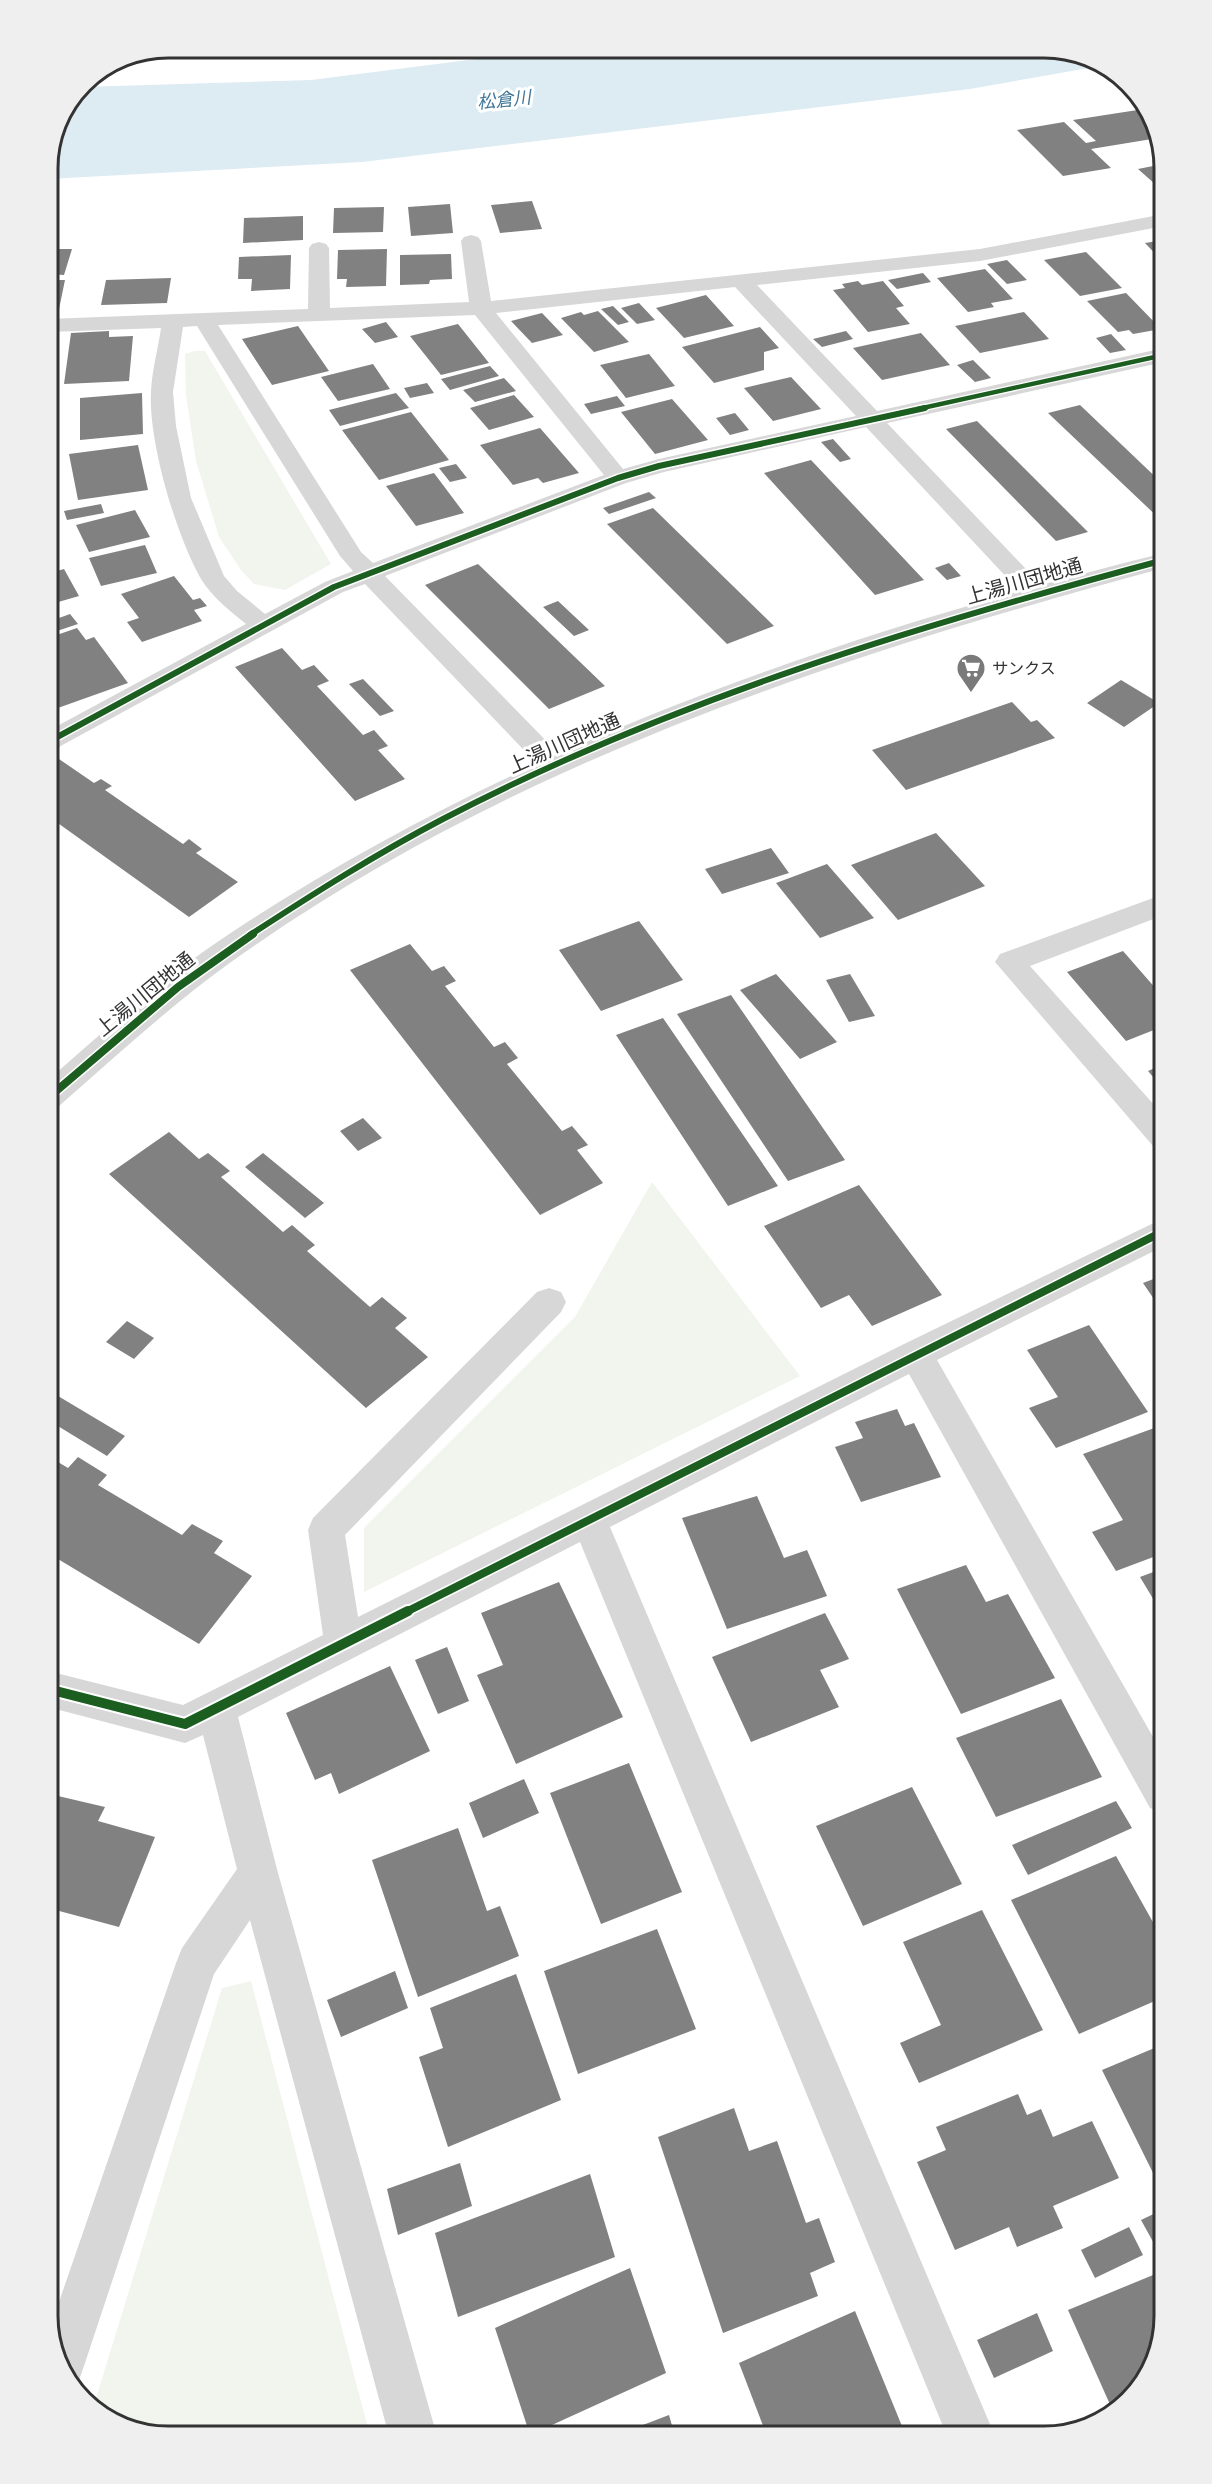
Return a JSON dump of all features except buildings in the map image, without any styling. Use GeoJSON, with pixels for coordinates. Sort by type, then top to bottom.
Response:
{"type":"FeatureCollection","features":[{"type":"Feature","properties":{"kind":"street"},"geometry":{"type":"LineString","coordinates":[[59,325],[481,308],[980,255],[1154,221]]}},
{"type":"Feature","properties":{"kind":"street"},"geometry":{"type":"LineString","coordinates":[[471,241],[481,308],[618,478]]}},
{"type":"Feature","properties":{"kind":"street"},"geometry":{"type":"LineString","coordinates":[[319,248],[319,314]]}},
{"type":"Feature","properties":{"kind":"street"},"geometry":{"type":"LineString","coordinates":[[742,282],[1035,593]]}},
{"type":"Feature","properties":{"kind":"street"},"geometry":{"type":"LineString","coordinates":[[203,319],[352,556],[553,764]]}},
{"type":"Feature","properties":{"kind":"street"},"geometry":{"type":"LineString","coordinates":[[173,320],[162,392],[165,426],[179,498],[213,578],[228,596],[263,626]]}},
{"type":"Feature","properties":{"kind":"street"},"geometry":{"type":"LineString","coordinates":[[59,736],[334,587],[618,478],[659,466],[1154,357]]}},
{"type":"Feature","properties":{"kind":"street","name":"上湯川団地通"},"geometry":{"type":"LineString","coordinates":[[59,1089],[135,1021],[223,953],[349,871],[416,833],[553,764],[668,716],[799,667],[1035,593],[1154,563]]}},
{"type":"Feature","properties":{"kind":"street"},"geometry":{"type":"LineString","coordinates":[[1154,908],[1010,962],[1154,1126]]}},
{"type":"Feature","properties":{"kind":"street"},"geometry":{"type":"LineString","coordinates":[[58,1692],[184,1724],[1154,1236]]}},
{"type":"Feature","properties":{"kind":"street"},"geometry":{"type":"LineString","coordinates":[[343,1643],[326,1530],[549,1302]]}},
{"type":"Feature","properties":{"kind":"street"},"geometry":{"type":"LineString","coordinates":[[916,1354],[1154,1776]]}},
{"type":"Feature","properties":{"kind":"street"},"geometry":{"type":"LineString","coordinates":[[589,1519],[967,2426]]}},
{"type":"Feature","properties":{"kind":"street"},"geometry":{"type":"LineString","coordinates":[[216,1708],[258,1873],[410,2425]]}},
{"type":"Feature","properties":{"kind":"street"},"geometry":{"type":"LineString","coordinates":[[65,2354],[197,1963],[258,1873]]}},
{"type":"Feature","properties":{"kind":"shaded area"},"geometry":{"type":"Polygon","coordinates":[[[205,351],[331,564],[285,590],[254,584],[241,570],[219,537],[196,461],[186,395],[185,354],[205,351]]]}},
{"type":"Feature","properties":{"kind":"shaded area"},"geometry":{"type":"Polygon","coordinates":[[[652,1182],[800,1376],[364,1592],[364,1528],[575,1317],[652,1182]]]}},
{"type":"Feature","properties":{"kind":"shaded area"},"geometry":{"type":"Polygon","coordinates":[[[251,1981],[367,2425],[161,2425],[126,2417],[113,2411],[96,2398],[222,1988],[251,1981]]]}},
{"type":"Feature","properties":{"kind":"water","name":"松倉川"},"geometry":{"type":"Polygon","coordinates":[[[477,59],[1051,59],[1079,64],[1088,68],[970,89],[362,162],[59,178],[59,154],[67,126],[81,101],[95,87],[311,80],[477,59]]]}},
{"type":"Feature","properties":{"kind":"cycle path"},"geometry":{"type":"LineString","coordinates":[[59,736],[334,587],[618,478],[659,466],[1154,357]]}},
{"type":"Feature","properties":{"kind":"cycle path"},"geometry":{"type":"LineString","coordinates":[[59,1089],[155,1005],[200,970],[331,882],[442,820],[557,764],[675,714],[795,669],[917,629],[1154,563]]}},
{"type":"Feature","properties":{"kind":"cycle path"},"geometry":{"type":"LineString","coordinates":[[58,1692],[185,1724],[1154,1236]]}},
{"type":"Feature","properties":{"kind":"place","name":"サンクス"},"geometry":{"type":"Point","coordinates":[971,694]}}]}
